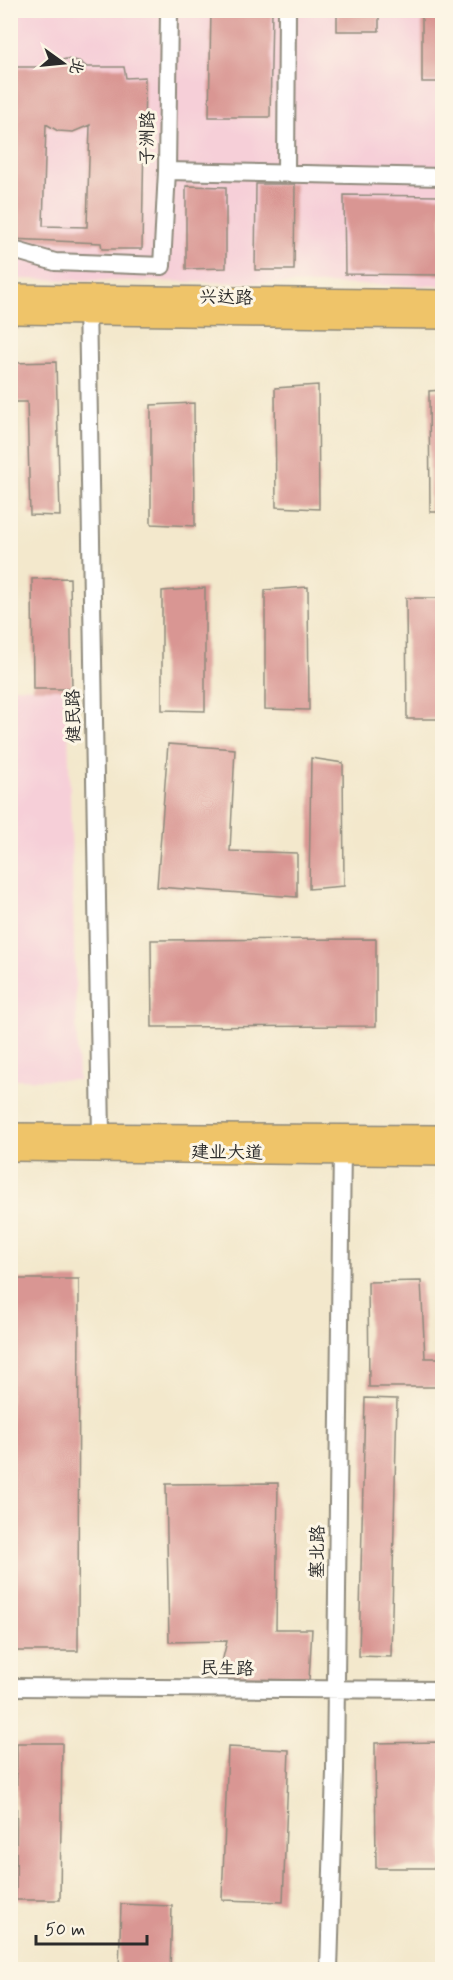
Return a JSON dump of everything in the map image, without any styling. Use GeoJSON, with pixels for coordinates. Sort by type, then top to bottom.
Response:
{"type":"FeatureCollection","features":[{"type":"Feature","properties":{"kind":"main road","name":"兴达路"},"geometry":{"type":"LineString","coordinates":[[10,295],[87,305],[442,318]]}},
{"type":"Feature","properties":{"kind":"main road","name":"兴达路"},"geometry":{"type":"LineString","coordinates":[[10,313],[87,305],[442,301]]}},
{"type":"Feature","properties":{"kind":"main road","name":"建业大道"},"geometry":{"type":"LineString","coordinates":[[10,1134],[342,1144],[442,1155]]}},
{"type":"Feature","properties":{"kind":"main road","name":"建业大道"},"geometry":{"type":"LineString","coordinates":[[10,1150],[342,1144],[442,1136]]}},
{"type":"Feature","properties":{"kind":"street","name":"子洲路"},"geometry":{"type":"LineString","coordinates":[[10,249],[55,262],[162,266],[167,171],[169,10]]}},
{"type":"Feature","properties":{"kind":"street"},"geometry":{"type":"LineString","coordinates":[[286,173],[287,10]]}},
{"type":"Feature","properties":{"kind":"street"},"geometry":{"type":"LineString","coordinates":[[167,171],[442,177]]}},
{"type":"Feature","properties":{"kind":"street","name":"健民路"},"geometry":{"type":"LineString","coordinates":[[87,305],[101,1135]]}},
{"type":"Feature","properties":{"kind":"street","name":"塞北路"},"geometry":{"type":"LineString","coordinates":[[329,1970],[336,1689],[342,1144]]}},
{"type":"Feature","properties":{"kind":"street","name":"民生路"},"geometry":{"type":"LineString","coordinates":[[10,1687],[442,1690]]}},
{"type":"Feature","properties":{"kind":"shaded area"},"geometry":{"type":"Polygon","coordinates":[[[11,11],[442,11],[442,286],[11,279],[11,11]]]}},
{"type":"Feature","properties":{"kind":"shaded area"},"geometry":{"type":"Polygon","coordinates":[[[11,687],[67,689],[78,1080],[11,1079],[11,687]]]}},
{"type":"Feature","properties":{"kind":"building"},"geometry":{"type":"Polygon","coordinates":[[[211,10],[272,10],[270,117],[209,117],[211,10]]]}},
{"type":"Feature","properties":{"kind":"building"},"geometry":{"type":"Polygon","coordinates":[[[337,10],[379,10],[379,31],[337,31],[337,10]]]}},
{"type":"Feature","properties":{"kind":"building"},"geometry":{"type":"Polygon","coordinates":[[[422,10],[442,10],[442,82],[422,82],[422,10]]]}},
{"type":"Feature","properties":{"kind":"building"},"geometry":{"type":"Polygon","coordinates":[[[66,59],[79,61],[87,67],[124,67],[126,78],[145,77],[142,249],[102,249],[101,243],[10,239],[10,67],[45,67],[66,59]],[[46,124],[43,226],[87,227],[90,125],[73,132],[58,131],[46,124]]]}},
{"type":"Feature","properties":{"kind":"building"},"geometry":{"type":"Polygon","coordinates":[[[256,184],[295,184],[294,270],[255,270],[256,184]]]}},
{"type":"Feature","properties":{"kind":"building"},"geometry":{"type":"Polygon","coordinates":[[[186,186],[226,187],[226,268],[186,269],[186,186]]]}},
{"type":"Feature","properties":{"kind":"building"},"geometry":{"type":"Polygon","coordinates":[[[344,195],[442,196],[442,275],[345,274],[344,195]]]}},
{"type":"Feature","properties":{"kind":"building"},"geometry":{"type":"Polygon","coordinates":[[[56,362],[60,516],[30,515],[27,402],[13,402],[13,363],[56,362]]]}},
{"type":"Feature","properties":{"kind":"building"},"geometry":{"type":"Polygon","coordinates":[[[318,385],[319,509],[276,507],[275,388],[318,385]]]}},
{"type":"Feature","properties":{"kind":"building"},"geometry":{"type":"Polygon","coordinates":[[[442,390],[442,512],[430,512],[429,391],[442,390]]]}},
{"type":"Feature","properties":{"kind":"building"},"geometry":{"type":"Polygon","coordinates":[[[194,403],[195,526],[151,524],[151,405],[194,403]]]}},
{"type":"Feature","properties":{"kind":"building"},"geometry":{"type":"Polygon","coordinates":[[[70,578],[72,689],[33,689],[32,579],[70,578]]]}},
{"type":"Feature","properties":{"kind":"building"},"geometry":{"type":"Polygon","coordinates":[[[308,587],[309,710],[265,709],[265,590],[308,587]]]}},
{"type":"Feature","properties":{"kind":"building"},"geometry":{"type":"Polygon","coordinates":[[[205,588],[205,711],[162,710],[162,591],[205,588]]]}},
{"type":"Feature","properties":{"kind":"building"},"geometry":{"type":"Polygon","coordinates":[[[406,598],[442,598],[442,719],[407,719],[406,598]]]}},
{"type":"Feature","properties":{"kind":"building"},"geometry":{"type":"Polygon","coordinates":[[[168,744],[235,749],[230,851],[297,853],[297,897],[157,887],[168,744]]]}},
{"type":"Feature","properties":{"kind":"building"},"geometry":{"type":"Polygon","coordinates":[[[311,758],[343,763],[344,886],[309,889],[311,758]]]}},
{"type":"Feature","properties":{"kind":"building"},"geometry":{"type":"Polygon","coordinates":[[[376,939],[376,1026],[152,1027],[151,940],[376,939]]]}},
{"type":"Feature","properties":{"kind":"building"},"geometry":{"type":"Polygon","coordinates":[[[10,1279],[79,1279],[78,1651],[10,1651],[10,1279]]]}},
{"type":"Feature","properties":{"kind":"building"},"geometry":{"type":"Polygon","coordinates":[[[421,1281],[425,1358],[442,1358],[442,1387],[369,1387],[368,1282],[421,1281]]]}},
{"type":"Feature","properties":{"kind":"building"},"geometry":{"type":"Polygon","coordinates":[[[365,1398],[397,1399],[391,1657],[359,1656],[365,1398]]]}},
{"type":"Feature","properties":{"kind":"building"},"geometry":{"type":"Polygon","coordinates":[[[278,1483],[276,1629],[312,1629],[309,1680],[218,1679],[227,1641],[169,1642],[166,1484],[278,1483]]]}},
{"type":"Feature","properties":{"kind":"building"},"geometry":{"type":"Polygon","coordinates":[[[442,1742],[442,1868],[376,1868],[375,1743],[442,1742]]]}},
{"type":"Feature","properties":{"kind":"building"},"geometry":{"type":"Polygon","coordinates":[[[17,1743],[62,1743],[60,1900],[16,1900],[17,1743]]]}},
{"type":"Feature","properties":{"kind":"building"},"geometry":{"type":"Polygon","coordinates":[[[228,1747],[289,1750],[283,1902],[222,1900],[228,1747]]]}},
{"type":"Feature","properties":{"kind":"building"},"geometry":{"type":"Polygon","coordinates":[[[121,1904],[172,1906],[170,1970],[119,1970],[121,1904]]]}}]}
